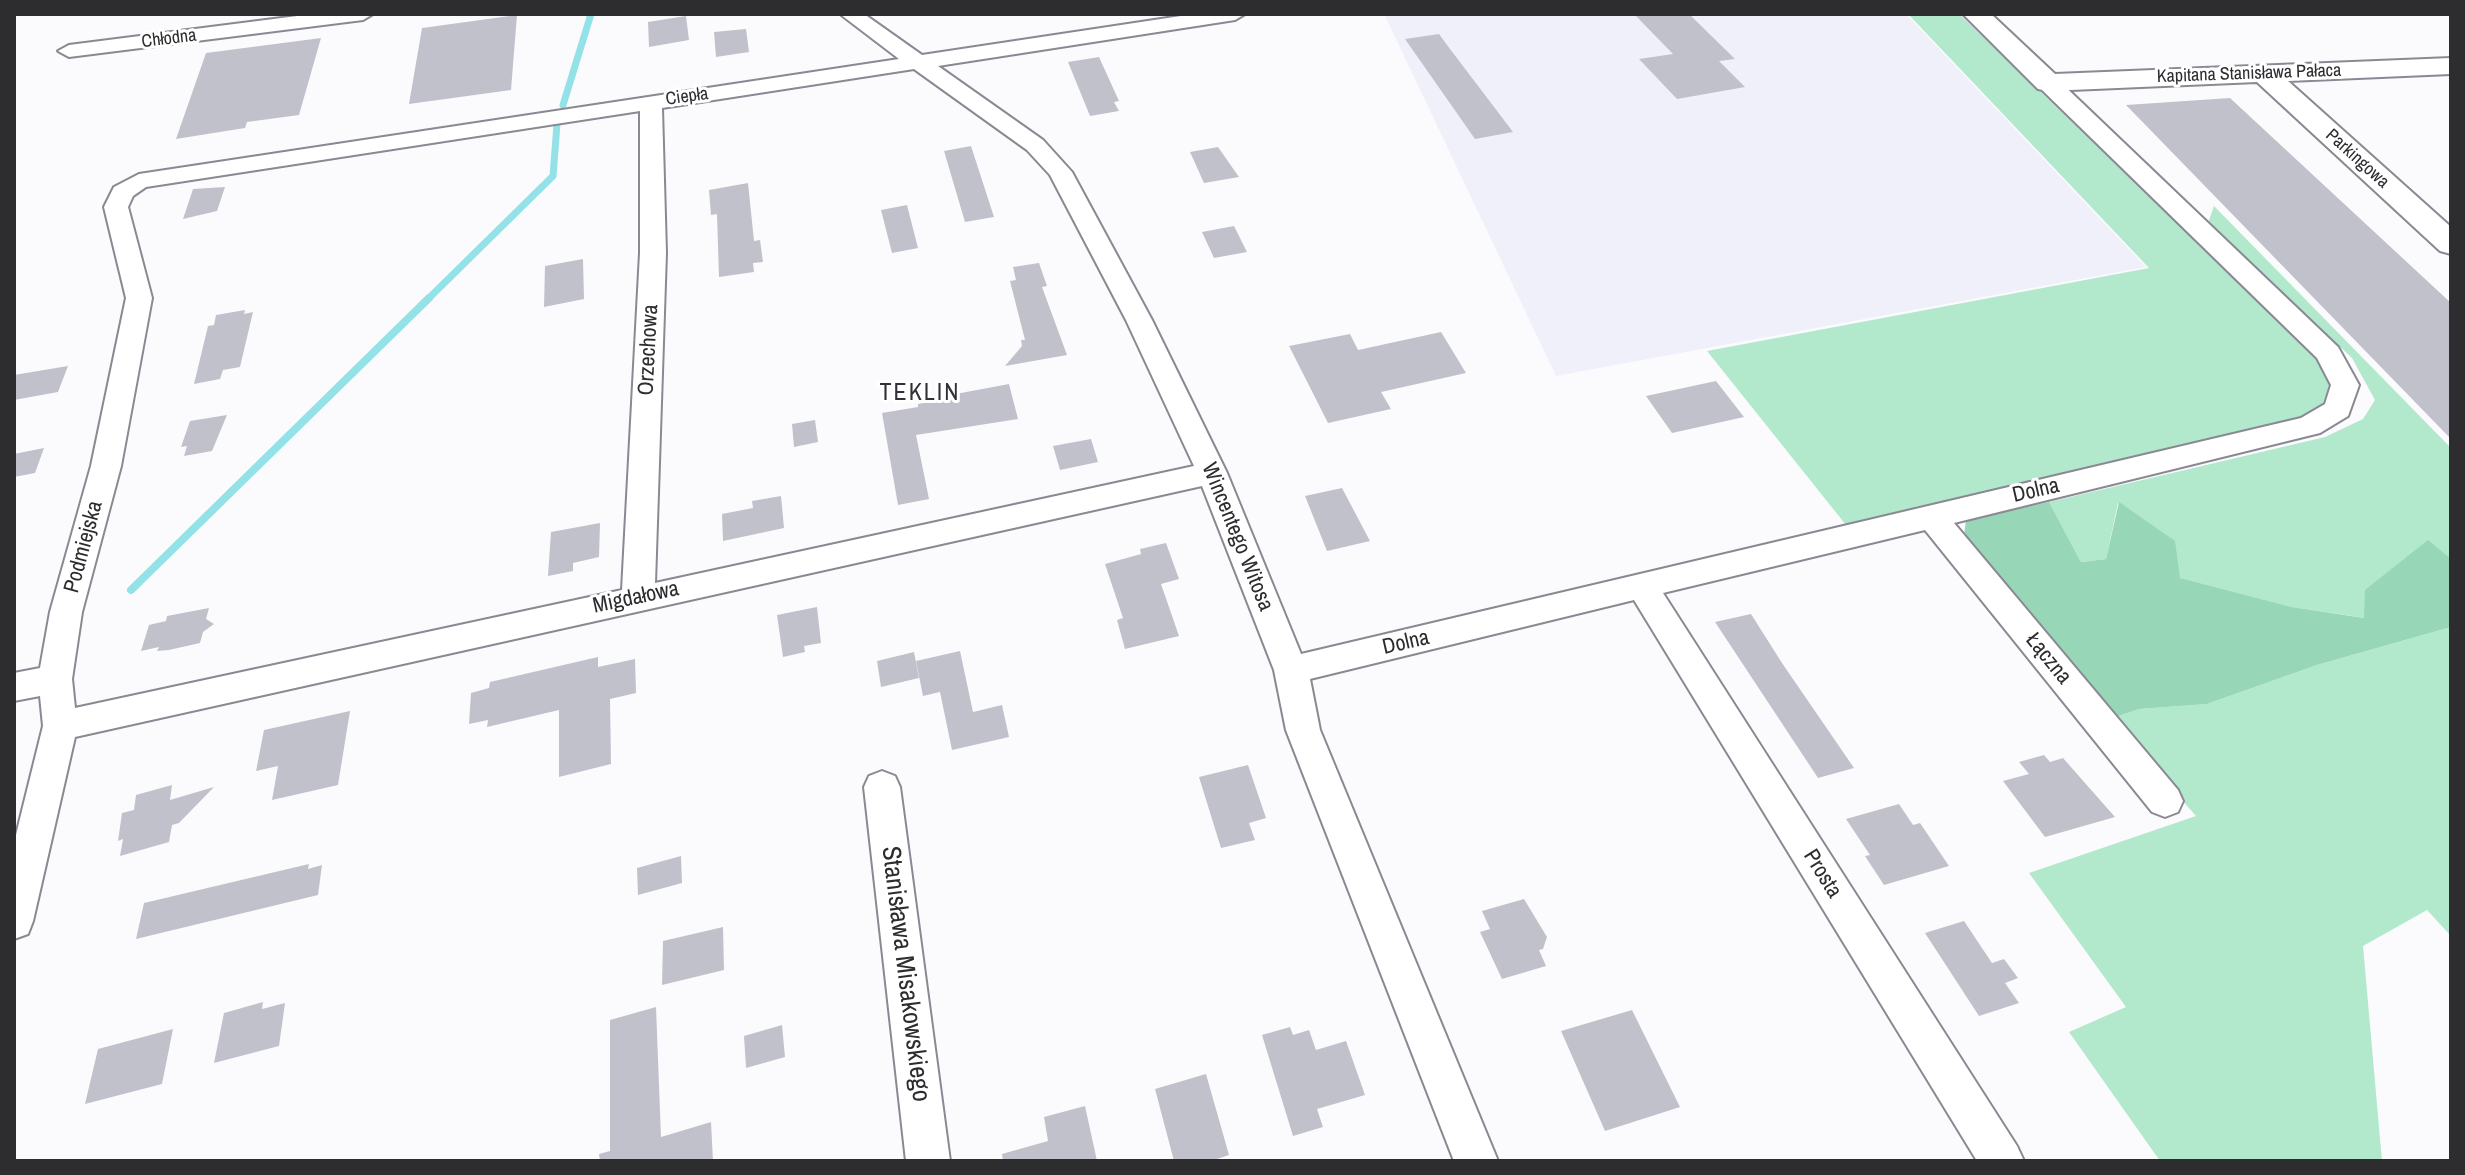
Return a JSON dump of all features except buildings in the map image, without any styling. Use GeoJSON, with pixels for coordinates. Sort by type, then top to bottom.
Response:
{"type":"FeatureCollection","features":[{"type":"Feature","properties":{"kind":"street","name":"Chłodna"},"geometry":{"type":"LineString","coordinates":[[69,51],[363,14]]}},
{"type":"Feature","properties":{"kind":"street","name":"Wincentego Witosa"},"geometry":{"type":"LineString","coordinates":[[850,14],[922,62],[1035,145],[1060,172],[1139,320],[1212,473],[1291,670],[1303,730],[1470,1160]]}},
{"type":"Feature","properties":{"kind":"street","name":"Ciepła"},"geometry":{"type":"LineString","coordinates":[[139,181],[1235,14]]}},
{"type":"Feature","properties":{"kind":"street"},"geometry":{"type":"LineString","coordinates":[[1976,14],[2048,83]]}},
{"type":"Feature","properties":{"kind":"street","name":"Kapitana Stanisława Pałaca"},"geometry":{"type":"LineString","coordinates":[[2048,83],[2451,66]]}},
{"type":"Feature","properties":{"kind":"street","name":"Parkingowa"},"geometry":{"type":"LineString","coordinates":[[2264,74],[2451,244]]}},
{"type":"Feature","properties":{"kind":"street","name":"Dolna"},"geometry":{"type":"LineString","coordinates":[[1291,670],[2310,426],[2329,417],[2343,399],[2345,385],[2328,353],[2048,83]]}},
{"type":"Feature","properties":{"kind":"street","name":"Orzechowa"},"geometry":{"type":"LineString","coordinates":[[638,597],[653,253],[651,102]]}},
{"type":"Feature","properties":{"kind":"street","name":"Podmiejska"},"geometry":{"type":"LineString","coordinates":[[14,921],[60,726],[55,679],[66,612],[106,466],[132,348],[139,298],[116,207],[123,192],[139,181]]}},
{"type":"Feature","properties":{"kind":"street","name":"Migdałowa"},"geometry":{"type":"LineString","coordinates":[[60,726],[1212,473]]}},
{"type":"Feature","properties":{"kind":"street","name":"Łączna"},"geometry":{"type":"LineString","coordinates":[[1931,516],[2165,801]]}},
{"type":"Feature","properties":{"kind":"street","name":"Prosta"},"geometry":{"type":"LineString","coordinates":[[1642,587],[2002,1161]]}},
{"type":"Feature","properties":{"kind":"street"},"geometry":{"type":"LineString","coordinates":[[14,687],[55,679]]}},
{"type":"Feature","properties":{"kind":"street","name":"Stanisława Misakowskiego"},"geometry":{"type":"LineString","coordinates":[[882,787],[928,1161]]}},
{"type":"Feature","properties":{"kind":"shaded area"},"geometry":{"type":"Polygon","coordinates":[[[1384,14],[1906,14],[2146,267],[1556,376],[1384,14]]]}},
{"type":"Feature","properties":{"kind":"green space"},"geometry":{"type":"Polygon","coordinates":[[[1908,14],[1959,14],[2317,356],[2331,383],[2329,397],[2324,404],[2305,417],[1846,525],[1707,351],[2149,268],[1908,14]]]}},
{"type":"Feature","properties":{"kind":"green space"},"geometry":{"type":"Polygon","coordinates":[[[2214,206],[2451,448],[2451,561],[2365,590],[2365,618],[2292,607],[2179,578],[2118,503],[2106,559],[2081,562],[2049,502],[2325,437],[2363,419],[2375,400],[2352,358],[2208,223],[2214,206]]]}},
{"type":"Feature","properties":{"kind":"green space"},"geometry":{"type":"Polygon","coordinates":[[[2049,502],[2081,562],[2106,559],[2119,502],[2175,541],[2180,578],[2292,607],[2364,618],[2365,590],[2428,540],[2451,559],[2451,627],[2317,665],[2207,704],[2139,709],[2110,719],[1963,543],[1966,520],[2049,502]]]}},
{"type":"Feature","properties":{"kind":"green space"},"geometry":{"type":"Polygon","coordinates":[[[2451,627],[2451,936],[2427,910],[2363,946],[2382,1161],[2160,1161],[2069,1032],[2126,1007],[2029,873],[2196,816],[2110,719],[2139,709],[2207,704],[2317,665],[2451,627]]]}},
{"type":"Feature","properties":{"kind":"waterway"},"geometry":{"type":"LineString","coordinates":[[563,105],[591,14]]}},
{"type":"Feature","properties":{"kind":"waterway"},"geometry":{"type":"LineString","coordinates":[[427,300],[553,176],[557,124]]}},
{"type":"Feature","properties":{"kind":"waterway"},"geometry":{"type":"LineString","coordinates":[[131,590],[429,298]]}},
{"type":"Feature","properties":{"kind":"district","name":"TEKLIN"},"geometry":{"type":"Point","coordinates":[920,394]}}]}
